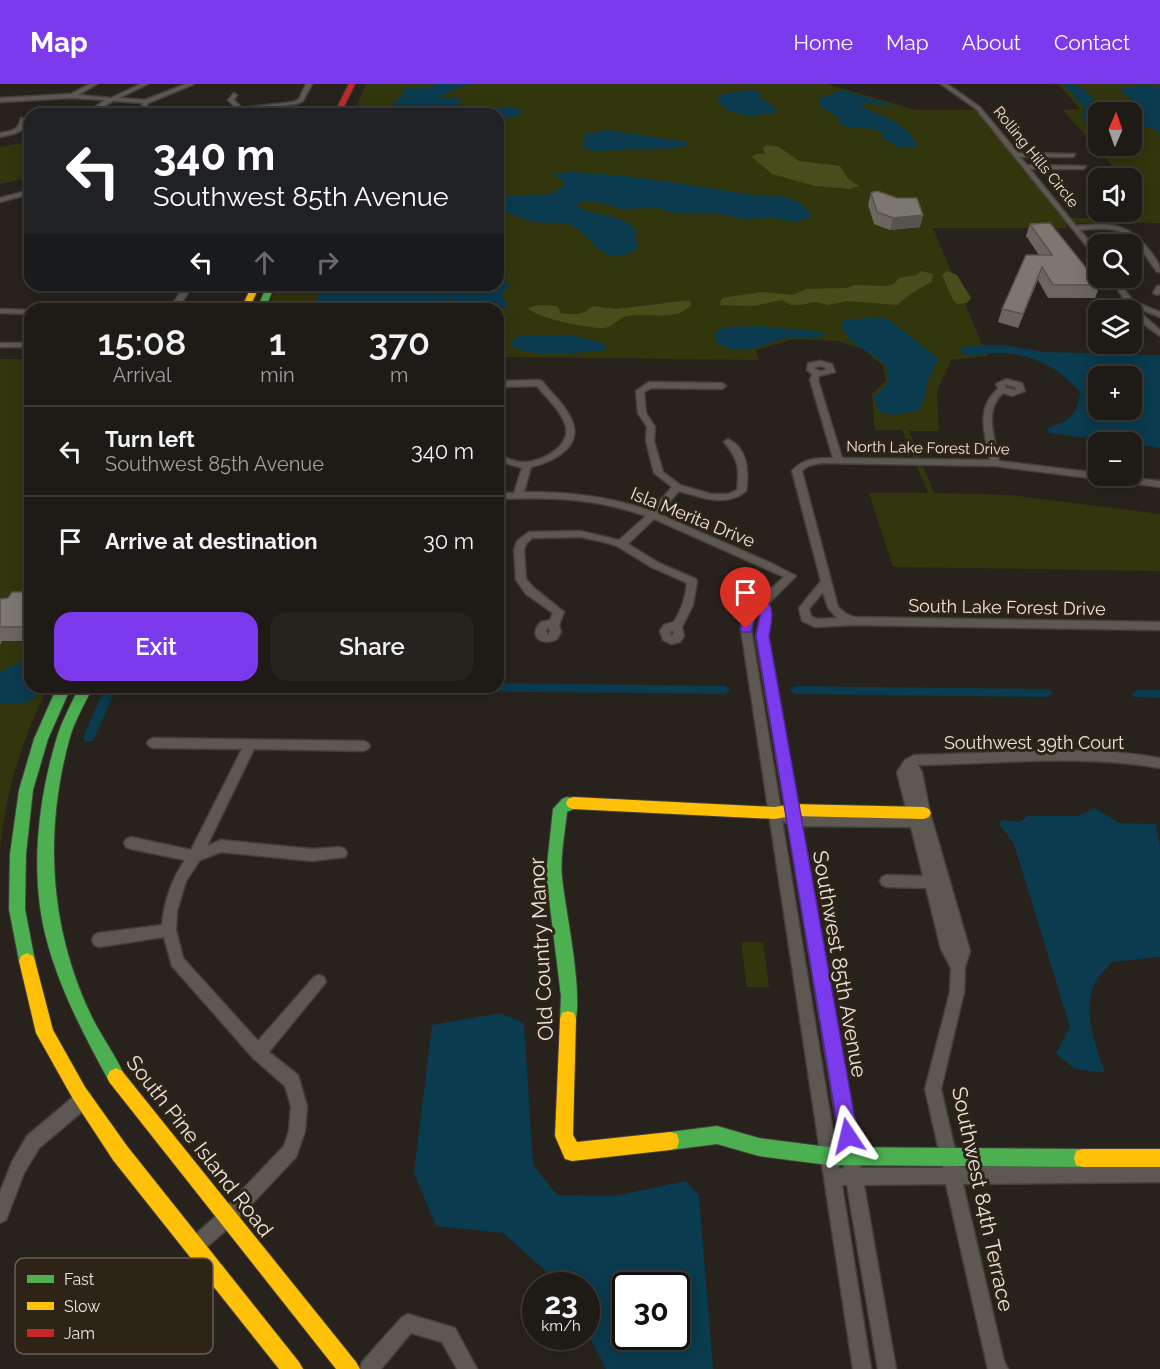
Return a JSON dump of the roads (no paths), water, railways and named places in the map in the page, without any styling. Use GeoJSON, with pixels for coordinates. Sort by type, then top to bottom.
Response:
{"type":"FeatureCollection","features":[{"type":"Feature","properties":{"kind":"main road"},"geometry":{"type":"LineString","coordinates":[[340,108],[352,84]]}},
{"type":"Feature","properties":{"kind":"main road"},"geometry":{"type":"LineString","coordinates":[[353,108],[363,84]]}},
{"type":"Feature","properties":{"kind":"main road"},"geometry":{"type":"LineString","coordinates":[[61,693],[40,739],[26,790],[18,854],[17,909],[30,980],[45,1033],[84,1100],[120,1153],[204,1258]]}},
{"type":"Feature","properties":{"kind":"main road","name":"South Pine Island Road"},"geometry":{"type":"LineString","coordinates":[[83,693],[64,735],[52,787],[45,848],[48,901],[56,945],[83,1017],[113,1073],[349,1369]]}},
{"type":"Feature","properties":{"kind":"main road","name":"Old Country Manor"},"geometry":{"type":"LineString","coordinates":[[775,813],[567,803],[560,809],[554,874],[569,996],[564,1136],[572,1152],[717,1135],[759,1148],[828,1156]]}},
{"type":"Feature","properties":{"kind":"main road"},"geometry":{"type":"LineString","coordinates":[[775,813],[793,816],[920,817]]}},
{"type":"Feature","properties":{"kind":"main road"},"geometry":{"type":"LineString","coordinates":[[828,1156],[1160,1158]]}},
{"type":"Feature","properties":{"kind":"main road"},"geometry":{"type":"LineString","coordinates":[[213,1269],[292,1369]]}},
{"type":"Feature","properties":{"kind":"street"},"geometry":{"type":"LineString","coordinates":[[72,96],[94,84]]}},
{"type":"Feature","properties":{"kind":"street"},"geometry":{"type":"LineString","coordinates":[[92,108],[138,84]]}},
{"type":"Feature","properties":{"kind":"street"},"geometry":{"type":"LineString","coordinates":[[96,108],[108,99],[145,84]]}},
{"type":"Feature","properties":{"kind":"street"},"geometry":{"type":"LineString","coordinates":[[0,100],[72,96],[146,102],[191,84]]}},
{"type":"Feature","properties":{"kind":"street"},"geometry":{"type":"LineString","coordinates":[[234,95],[231,100],[239,108],[294,103],[301,100],[309,84]]}},
{"type":"Feature","properties":{"kind":"street","name":"Rolling Hills Circle"},"geometry":{"type":"LineString","coordinates":[[944,84],[978,108],[1088,244]]}},
{"type":"Feature","properties":{"kind":"street"},"geometry":{"type":"LineString","coordinates":[[143,108],[146,102]]}},
{"type":"Feature","properties":{"kind":"street"},"geometry":{"type":"LineString","coordinates":[[0,135],[18,131],[23,125],[23,119]]}},
{"type":"Feature","properties":{"kind":"street"},"geometry":{"type":"LineString","coordinates":[[1066,147],[1088,172]]}},
{"type":"Feature","properties":{"kind":"street"},"geometry":{"type":"LineString","coordinates":[[1017,155],[1073,155]]}},
{"type":"Feature","properties":{"kind":"street"},"geometry":{"type":"LineString","coordinates":[[1026,167],[1084,167]]}},
{"type":"Feature","properties":{"kind":"street"},"geometry":{"type":"LineString","coordinates":[[0,200],[24,194]]}},
{"type":"Feature","properties":{"kind":"street"},"geometry":{"type":"LineString","coordinates":[[1076,228],[1108,227],[1123,230],[1130,234],[1160,270]]}},
{"type":"Feature","properties":{"kind":"street"},"geometry":{"type":"LineString","coordinates":[[1121,288],[1130,300]]}},
{"type":"Feature","properties":{"kind":"street"},"geometry":{"type":"LineString","coordinates":[[1142,308],[1160,316]]}},
{"type":"Feature","properties":{"kind":"street"},"geometry":{"type":"LineString","coordinates":[[0,311],[24,312]]}},
{"type":"Feature","properties":{"kind":"street"},"geometry":{"type":"LineString","coordinates":[[1146,323],[1150,316],[1160,316]]}},
{"type":"Feature","properties":{"kind":"street"},"geometry":{"type":"LineString","coordinates":[[1142,317],[1160,334]]}},
{"type":"Feature","properties":{"kind":"street"},"geometry":{"type":"LineString","coordinates":[[0,345],[24,345]]}},
{"type":"Feature","properties":{"kind":"street"},"geometry":{"type":"LineString","coordinates":[[816,374],[814,380],[838,461]]}},
{"type":"Feature","properties":{"kind":"street"},"geometry":{"type":"LineString","coordinates":[[504,384],[538,383],[566,419],[571,430],[568,442],[561,450],[545,459],[526,465],[504,460]]}},
{"type":"Feature","properties":{"kind":"street"},"geometry":{"type":"LineString","coordinates":[[722,386],[649,386],[640,391],[642,413],[651,427],[650,441],[659,473],[677,487],[711,497],[730,497],[741,491],[744,475],[743,460],[738,451],[728,442]]}},
{"type":"Feature","properties":{"kind":"street"},"geometry":{"type":"LineString","coordinates":[[995,463],[987,413],[994,395],[1002,390]]}},
{"type":"Feature","properties":{"kind":"street","name":"North Lake Forest Drive"},"geometry":{"type":"LineString","coordinates":[[825,582],[797,471],[801,465],[811,461],[995,463],[1160,484]]}},
{"type":"Feature","properties":{"kind":"street"},"geometry":{"type":"LineString","coordinates":[[518,496],[526,465]]}},
{"type":"Feature","properties":{"kind":"street"},"geometry":{"type":"LineString","coordinates":[[621,544],[677,487]]}},
{"type":"Feature","properties":{"kind":"street","name":"Isla Merita Drive"},"geometry":{"type":"LineString","coordinates":[[504,496],[584,497],[612,501],[652,514],[791,576]]}},
{"type":"Feature","properties":{"kind":"street"},"geometry":{"type":"LineString","coordinates":[[553,625],[559,612],[530,591],[521,580],[519,550],[521,543],[529,536],[560,534],[606,538],[621,544],[655,565],[692,581],[693,589],[676,628]]}},
{"type":"Feature","properties":{"kind":"street","name":"Southwest 85th Avenue"},"geometry":{"type":"LineString","coordinates":[[791,576],[750,611],[746,629],[862,1369]]}},
{"type":"Feature","properties":{"kind":"street"},"geometry":{"type":"LineString","coordinates":[[808,603],[825,582]]}},
{"type":"Feature","properties":{"kind":"street"},"geometry":{"type":"LineString","coordinates":[[825,582],[834,608],[841,616],[853,621]]}},
{"type":"Feature","properties":{"kind":"street","name":"Southwest 85th Avenue"},"geometry":{"type":"LineString","coordinates":[[762,603],[766,615],[762,636],[852,1157],[886,1369]]}},
{"type":"Feature","properties":{"kind":"street"},"geometry":{"type":"LineString","coordinates":[[808,603],[823,603],[834,608]]}},
{"type":"Feature","properties":{"kind":"street","name":"South Lake Forest Drive"},"geometry":{"type":"LineString","coordinates":[[808,603],[804,608],[804,614],[815,623],[853,621],[1160,626]]}},
{"type":"Feature","properties":{"kind":"street"},"geometry":{"type":"LineString","coordinates":[[153,743],[364,746]]}},
{"type":"Feature","properties":{"kind":"street"},"geometry":{"type":"LineString","coordinates":[[195,1246],[228,1217],[290,1151],[297,1131],[299,1106],[292,1081],[258,1053],[177,961],[169,930],[170,911],[180,879],[195,856],[251,743]]}},
{"type":"Feature","properties":{"kind":"street","name":"Southwest 39th Court"},"geometry":{"type":"LineString","coordinates":[[909,763],[914,760],[967,760],[1029,756],[1139,759],[1160,764]]}},
{"type":"Feature","properties":{"kind":"street","name":"Southwest 84th Terrace"},"geometry":{"type":"LineString","coordinates":[[909,763],[903,772],[920,817],[937,882],[948,950],[958,968],[957,992],[933,1089],[996,1365],[999,1369]]}},
{"type":"Feature","properties":{"kind":"street"},"geometry":{"type":"LineString","coordinates":[[131,843],[195,856],[221,846],[312,855],[340,853]]}},
{"type":"Feature","properties":{"kind":"street"},"geometry":{"type":"LineString","coordinates":[[887,881],[937,882]]}},
{"type":"Feature","properties":{"kind":"street"},"geometry":{"type":"LineString","coordinates":[[99,940],[169,930]]}},
{"type":"Feature","properties":{"kind":"street"},"geometry":{"type":"LineString","coordinates":[[258,1053],[319,982]]}},
{"type":"Feature","properties":{"kind":"street"},"geometry":{"type":"LineString","coordinates":[[0,1214],[18,1168],[33,1142],[84,1100]]}},
{"type":"Feature","properties":{"kind":"street"},"geometry":{"type":"LineString","coordinates":[[831,1177],[1160,1174]]}},
{"type":"Feature","properties":{"kind":"street"},"geometry":{"type":"LineString","coordinates":[[369,1369],[408,1323],[448,1335],[468,1369]]}},
{"type":"Feature","properties":{"kind":"water"},"geometry":{"type":"Polygon","coordinates":[[[436,84],[472,84],[457,88],[440,97],[461,98],[457,103],[460,106],[477,108],[407,108],[393,103],[402,96],[406,87],[425,88],[436,84]]]}},
{"type":"Feature","properties":{"kind":"water"},"geometry":{"type":"Polygon","coordinates":[[[1063,84],[1082,88],[1094,102],[1088,102],[1088,123],[1081,116],[1085,108],[1063,84]]]}},
{"type":"Feature","properties":{"kind":"water"},"geometry":{"type":"Polygon","coordinates":[[[1141,85],[1160,87],[1160,135],[1154,129],[1142,126],[1142,102],[1135,102],[1119,89],[1141,85]]]}},
{"type":"Feature","properties":{"kind":"water"},"geometry":{"type":"Polygon","coordinates":[[[842,90],[889,104],[890,106],[867,103],[860,105],[900,125],[913,138],[917,147],[900,148],[881,137],[883,133],[879,131],[852,128],[840,124],[837,116],[822,108],[819,103],[820,98],[842,90]]]}},
{"type":"Feature","properties":{"kind":"water"},"geometry":{"type":"Polygon","coordinates":[[[759,91],[760,98],[778,112],[761,115],[737,114],[717,100],[723,94],[759,91]]]}},
{"type":"Feature","properties":{"kind":"water"},"geometry":{"type":"Polygon","coordinates":[[[510,107],[523,111],[514,117],[504,117],[504,108],[498,108],[510,107]]]}},
{"type":"Feature","properties":{"kind":"water"},"geometry":{"type":"Polygon","coordinates":[[[607,130],[689,144],[680,148],[597,151],[583,149],[584,135],[607,130]]]}},
{"type":"Feature","properties":{"kind":"water"},"geometry":{"type":"Polygon","coordinates":[[[571,172],[637,177],[746,194],[785,197],[799,202],[813,217],[794,222],[774,218],[743,219],[714,213],[680,214],[657,208],[621,209],[594,201],[579,203],[577,206],[585,210],[624,221],[637,231],[635,236],[638,248],[625,255],[615,256],[599,250],[571,225],[542,223],[504,212],[504,196],[553,194],[566,184],[553,174],[571,172]]]}},
{"type":"Feature","properties":{"kind":"water"},"geometry":{"type":"Polygon","coordinates":[[[504,280],[510,285],[504,291],[504,280]]]}},
{"type":"Feature","properties":{"kind":"water"},"geometry":{"type":"Polygon","coordinates":[[[320,291],[504,291],[502,293],[507,306],[504,307],[504,303],[467,303],[451,300],[427,303],[315,303],[320,291]]]}},
{"type":"Feature","properties":{"kind":"water"},"geometry":{"type":"Polygon","coordinates":[[[878,317],[889,320],[938,358],[927,383],[924,400],[918,410],[896,415],[878,412],[874,397],[888,383],[885,367],[876,357],[851,341],[840,325],[845,320],[878,317]]]}},
{"type":"Feature","properties":{"kind":"water"},"geometry":{"type":"Polygon","coordinates":[[[758,326],[816,331],[824,333],[825,336],[787,338],[743,350],[725,347],[715,341],[715,333],[723,327],[758,326]]]}},
{"type":"Feature","properties":{"kind":"water"},"geometry":{"type":"Polygon","coordinates":[[[521,335],[575,336],[606,344],[604,351],[599,352],[553,354],[530,352],[512,346],[512,341],[521,335]]]}},
{"type":"Feature","properties":{"kind":"water"},"geometry":{"type":"Polygon","coordinates":[[[1003,345],[1045,352],[1160,355],[1160,448],[1142,446],[1142,432],[1088,432],[1088,438],[1049,433],[1048,428],[1067,419],[1077,407],[1080,392],[1072,383],[1043,363],[1032,359],[1009,354],[968,355],[960,352],[962,347],[1003,345]]]}},
{"type":"Feature","properties":{"kind":"water"},"geometry":{"type":"Polygon","coordinates":[[[24,660],[24,693],[37,694],[26,703],[0,704],[0,672],[24,660]]]}},
{"type":"Feature","properties":{"kind":"water"},"geometry":{"type":"Polygon","coordinates":[[[1095,808],[1119,823],[1156,824],[1160,847],[1160,957],[1112,962],[1097,979],[1091,996],[1089,1007],[1092,1029],[1105,1073],[1075,1069],[1056,1054],[1070,1027],[1014,844],[999,824],[1003,820],[1020,822],[1027,816],[1078,816],[1095,808]]]}},
{"type":"Feature","properties":{"kind":"water"},"geometry":{"type":"Polygon","coordinates":[[[500,1013],[524,1023],[533,1165],[557,1195],[614,1196],[686,1181],[699,1196],[713,1369],[606,1369],[596,1350],[600,1350],[600,1272],[547,1272],[503,1233],[436,1226],[414,1173],[432,1025],[500,1013]]]}},
{"type":"Feature","properties":{"kind":"waterway"},"geometry":{"type":"LineString","coordinates":[[504,688],[725,690]]}},
{"type":"Feature","properties":{"kind":"waterway"},"geometry":{"type":"LineString","coordinates":[[795,690],[1047,693]]}},
{"type":"Feature","properties":{"kind":"waterway"},"geometry":{"type":"LineString","coordinates":[[89,738],[108,693]]}},
{"type":"Feature","properties":{"kind":"waterway"},"geometry":{"type":"LineString","coordinates":[[1138,694],[1160,694]]}}]}
